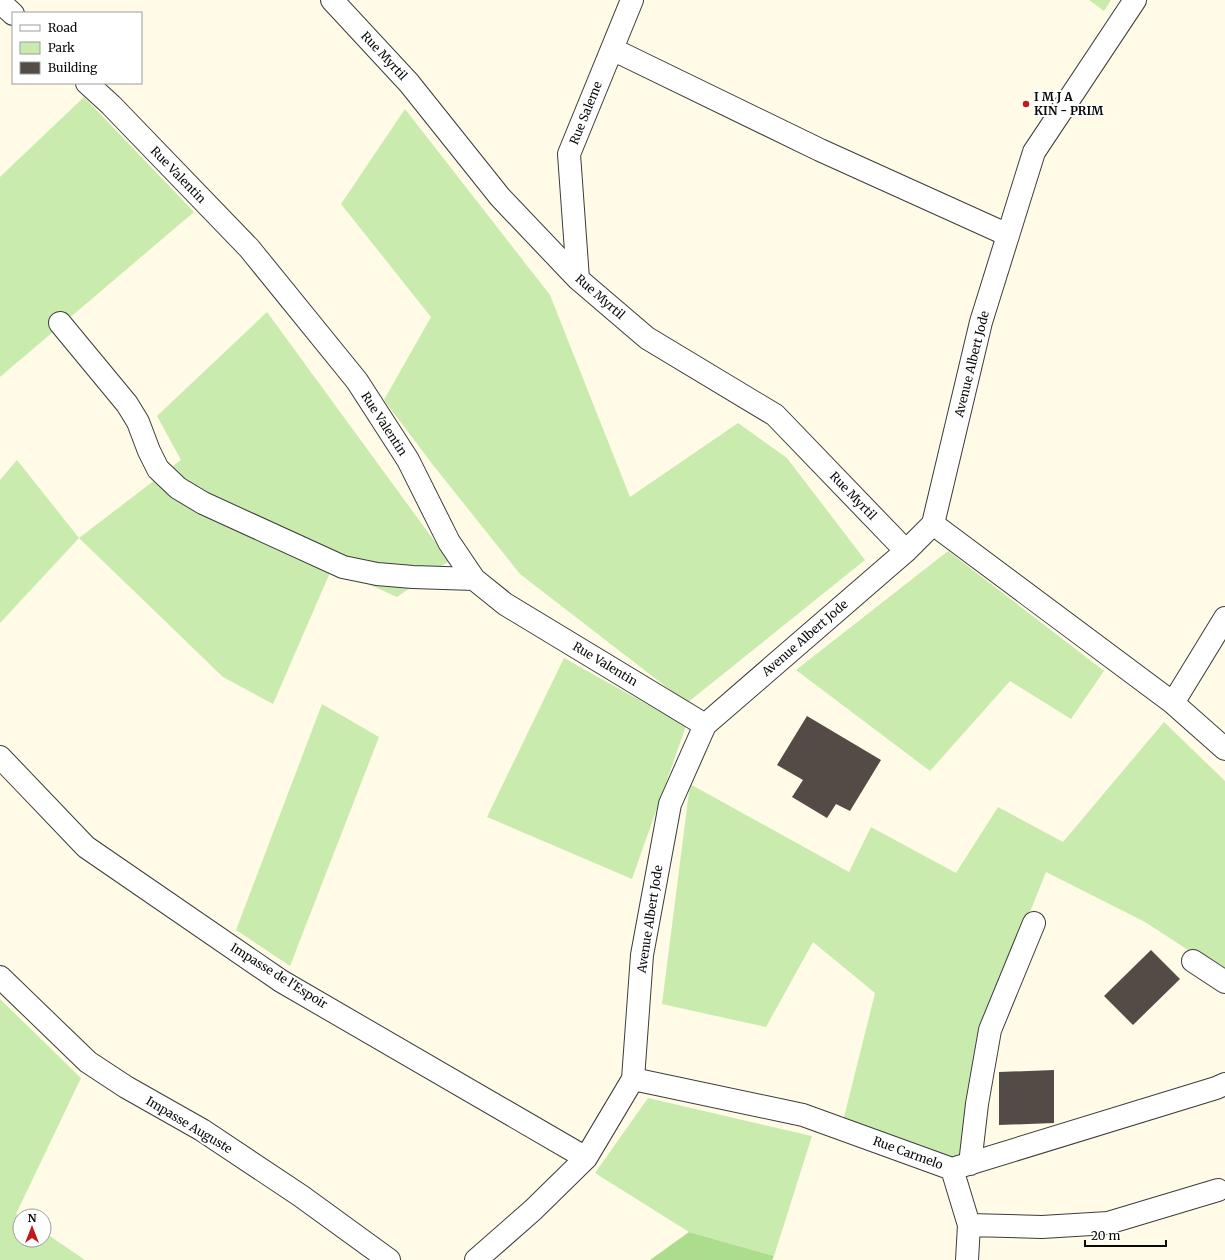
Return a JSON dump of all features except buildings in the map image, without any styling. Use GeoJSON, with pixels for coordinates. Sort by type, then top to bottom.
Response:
{"type":"FeatureCollection","features":[{"type":"Feature","properties":{"kind":"street","name":"Rue Myrtil"},"geometry":{"type":"LineString","coordinates":[[332,0],[409,83],[500,197],[578,279],[647,338],[775,415],[906,551]]}},
{"type":"Feature","properties":{"kind":"street","name":"Rue Saleme"},"geometry":{"type":"LineString","coordinates":[[578,279],[569,154],[632,0]]}},
{"type":"Feature","properties":{"kind":"street","name":"Avenue Albert Jode"},"geometry":{"type":"LineString","coordinates":[[476,1260],[533,1210],[586,1158],[633,1078],[642,955],[670,804],[705,724],[906,551],[933,524],[981,322],[1034,152],[1135,0]]}},
{"type":"Feature","properties":{"kind":"street"},"geometry":{"type":"LineString","coordinates":[[0,2],[12,13]]}},
{"type":"Feature","properties":{"kind":"street"},"geometry":{"type":"LineString","coordinates":[[612,49],[820,150],[1008,235]]}},
{"type":"Feature","properties":{"kind":"street","name":"Rue Valentin"},"geometry":{"type":"LineString","coordinates":[[88,84],[111,105],[249,248],[356,381],[408,460],[449,542],[474,579],[505,604],[705,724]]}},
{"type":"Feature","properties":{"kind":"street"},"geometry":{"type":"LineString","coordinates":[[60,324],[127,404],[138,422],[149,452],[158,469],[178,488],[203,503],[343,567],[377,574],[474,579]]}},
{"type":"Feature","properties":{"kind":"street"},"geometry":{"type":"LineString","coordinates":[[933,524],[1173,703],[1225,749]]}},
{"type":"Feature","properties":{"kind":"street"},"geometry":{"type":"LineString","coordinates":[[1173,703],[1225,618]]}},
{"type":"Feature","properties":{"kind":"street","name":"Impasse de l'Espoir"},"geometry":{"type":"LineString","coordinates":[[0,757],[86,847],[274,976],[586,1158]]}},
{"type":"Feature","properties":{"kind":"street"},"geometry":{"type":"LineString","coordinates":[[967,1260],[969,1225],[961,1167],[977,1104],[990,1030],[1034,923]]}},
{"type":"Feature","properties":{"kind":"street"},"geometry":{"type":"LineString","coordinates":[[1193,961],[1225,982]]}},
{"type":"Feature","properties":{"kind":"street","name":"Impasse Auguste"},"geometry":{"type":"LineString","coordinates":[[0,977],[88,1062],[126,1088],[208,1134],[301,1196],[389,1260]]}},
{"type":"Feature","properties":{"kind":"street","name":"Rue Carmelo"},"geometry":{"type":"LineString","coordinates":[[633,1078],[803,1115],[961,1167]]}},
{"type":"Feature","properties":{"kind":"street"},"geometry":{"type":"LineString","coordinates":[[961,1167],[1201,1093],[1225,1084]]}},
{"type":"Feature","properties":{"kind":"street"},"geometry":{"type":"LineString","coordinates":[[969,1225],[1042,1227],[1108,1223],[1218,1190]]}},
{"type":"Feature","properties":{"kind":"green space"},"geometry":{"type":"Polygon","coordinates":[[[1089,0],[1111,0],[1104,11],[1089,0]]]}},
{"type":"Feature","properties":{"kind":"green space"},"geometry":{"type":"Polygon","coordinates":[[[84,97],[194,212],[0,377],[0,177],[84,97]]]}},
{"type":"Feature","properties":{"kind":"green space"},"geometry":{"type":"Polygon","coordinates":[[[405,109],[550,295],[630,497],[738,423],[787,458],[865,560],[687,703],[520,574],[433,465],[384,400],[431,317],[341,204],[405,109]]]}},
{"type":"Feature","properties":{"kind":"green space"},"geometry":{"type":"Polygon","coordinates":[[[267,312],[449,561],[397,597],[332,568],[273,704],[223,677],[79,538],[181,460],[157,416],[267,312]]]}},
{"type":"Feature","properties":{"kind":"green space"},"geometry":{"type":"Polygon","coordinates":[[[17,460],[79,538],[0,623],[0,480],[17,460]]]}},
{"type":"Feature","properties":{"kind":"green space"},"geometry":{"type":"Polygon","coordinates":[[[948,551],[1104,671],[1071,719],[1010,681],[930,771],[796,670],[948,551]]]}},
{"type":"Feature","properties":{"kind":"green space"},"geometry":{"type":"Polygon","coordinates":[[[564,658],[686,726],[632,879],[487,817],[564,658]]]}},
{"type":"Feature","properties":{"kind":"green space"},"geometry":{"type":"Polygon","coordinates":[[[322,704],[379,737],[290,966],[236,930],[322,704]]]}},
{"type":"Feature","properties":{"kind":"green space"},"geometry":{"type":"Polygon","coordinates":[[[1164,722],[1225,781],[1225,974],[1145,922],[1046,872],[982,1032],[958,1161],[843,1121],[875,993],[813,942],[766,1027],[662,1004],[690,784],[849,872],[871,827],[956,873],[998,807],[1063,842],[1164,722]]]}},
{"type":"Feature","properties":{"kind":"green space"},"geometry":{"type":"Polygon","coordinates":[[[0,999],[81,1078],[19,1208],[12,1208],[12,1248],[52,1248],[52,1237],[85,1260],[0,1260],[0,999]]]}},
{"type":"Feature","properties":{"kind":"green space"},"geometry":{"type":"Polygon","coordinates":[[[648,1098],[812,1136],[774,1256],[689,1232],[595,1173],[648,1098]]]}},
{"type":"Feature","properties":{"kind":"green space"},"geometry":{"type":"Polygon","coordinates":[[[689,1232],[774,1256],[772,1260],[650,1260],[689,1232]]]}},
{"type":"Feature","properties":{"kind":"place","name":"I M J A KIN - PRIM"},"geometry":{"type":"Point","coordinates":[1026,104]}}]}
